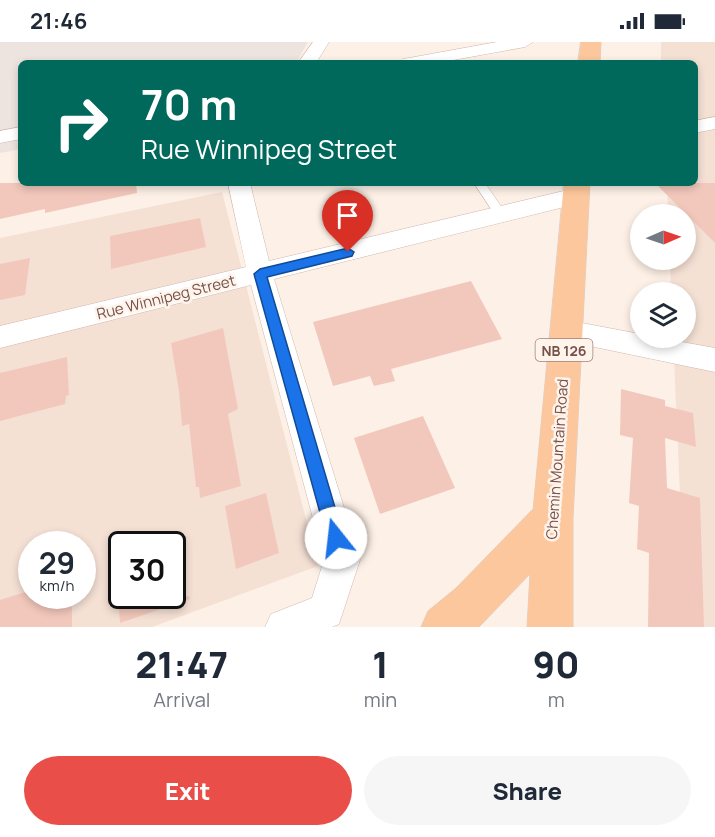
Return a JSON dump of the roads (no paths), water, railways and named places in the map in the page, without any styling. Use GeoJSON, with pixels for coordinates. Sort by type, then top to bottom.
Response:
{"type":"FeatureCollection","features":[{"type":"Feature","properties":{"kind":"main road"},"geometry":{"type":"LineString","coordinates":[[589,60],[591,42]]}},
{"type":"Feature","properties":{"kind":"main road","name":"Chemin Mountain Road"},"geometry":{"type":"LineString","coordinates":[[550,627],[552,518],[577,190]]}},
{"type":"Feature","properties":{"kind":"main road"},"geometry":{"type":"LineString","coordinates":[[444,627],[472,604],[552,518]]}},
{"type":"Feature","properties":{"kind":"street"},"geometry":{"type":"LineString","coordinates":[[309,60],[321,42]]}},
{"type":"Feature","properties":{"kind":"street"},"geometry":{"type":"LineString","coordinates":[[426,60],[525,42]]}},
{"type":"Feature","properties":{"kind":"street"},"geometry":{"type":"LineString","coordinates":[[698,126],[715,123]]}},
{"type":"Feature","properties":{"kind":"street"},"geometry":{"type":"LineString","coordinates":[[0,137],[18,134]]}},
{"type":"Feature","properties":{"kind":"street"},"geometry":{"type":"LineString","coordinates":[[240,186],[260,274],[342,560],[326,611],[284,627]]}},
{"type":"Feature","properties":{"kind":"street","name":"Rue Winnipeg Street"},"geometry":{"type":"LineString","coordinates":[[0,337],[501,215],[577,190]]}},
{"type":"Feature","properties":{"kind":"street"},"geometry":{"type":"LineString","coordinates":[[566,331],[715,360]]}},
{"type":"Feature","properties":{"kind":"lane"},"geometry":{"type":"LineString","coordinates":[[480,186],[501,215]]}}]}
